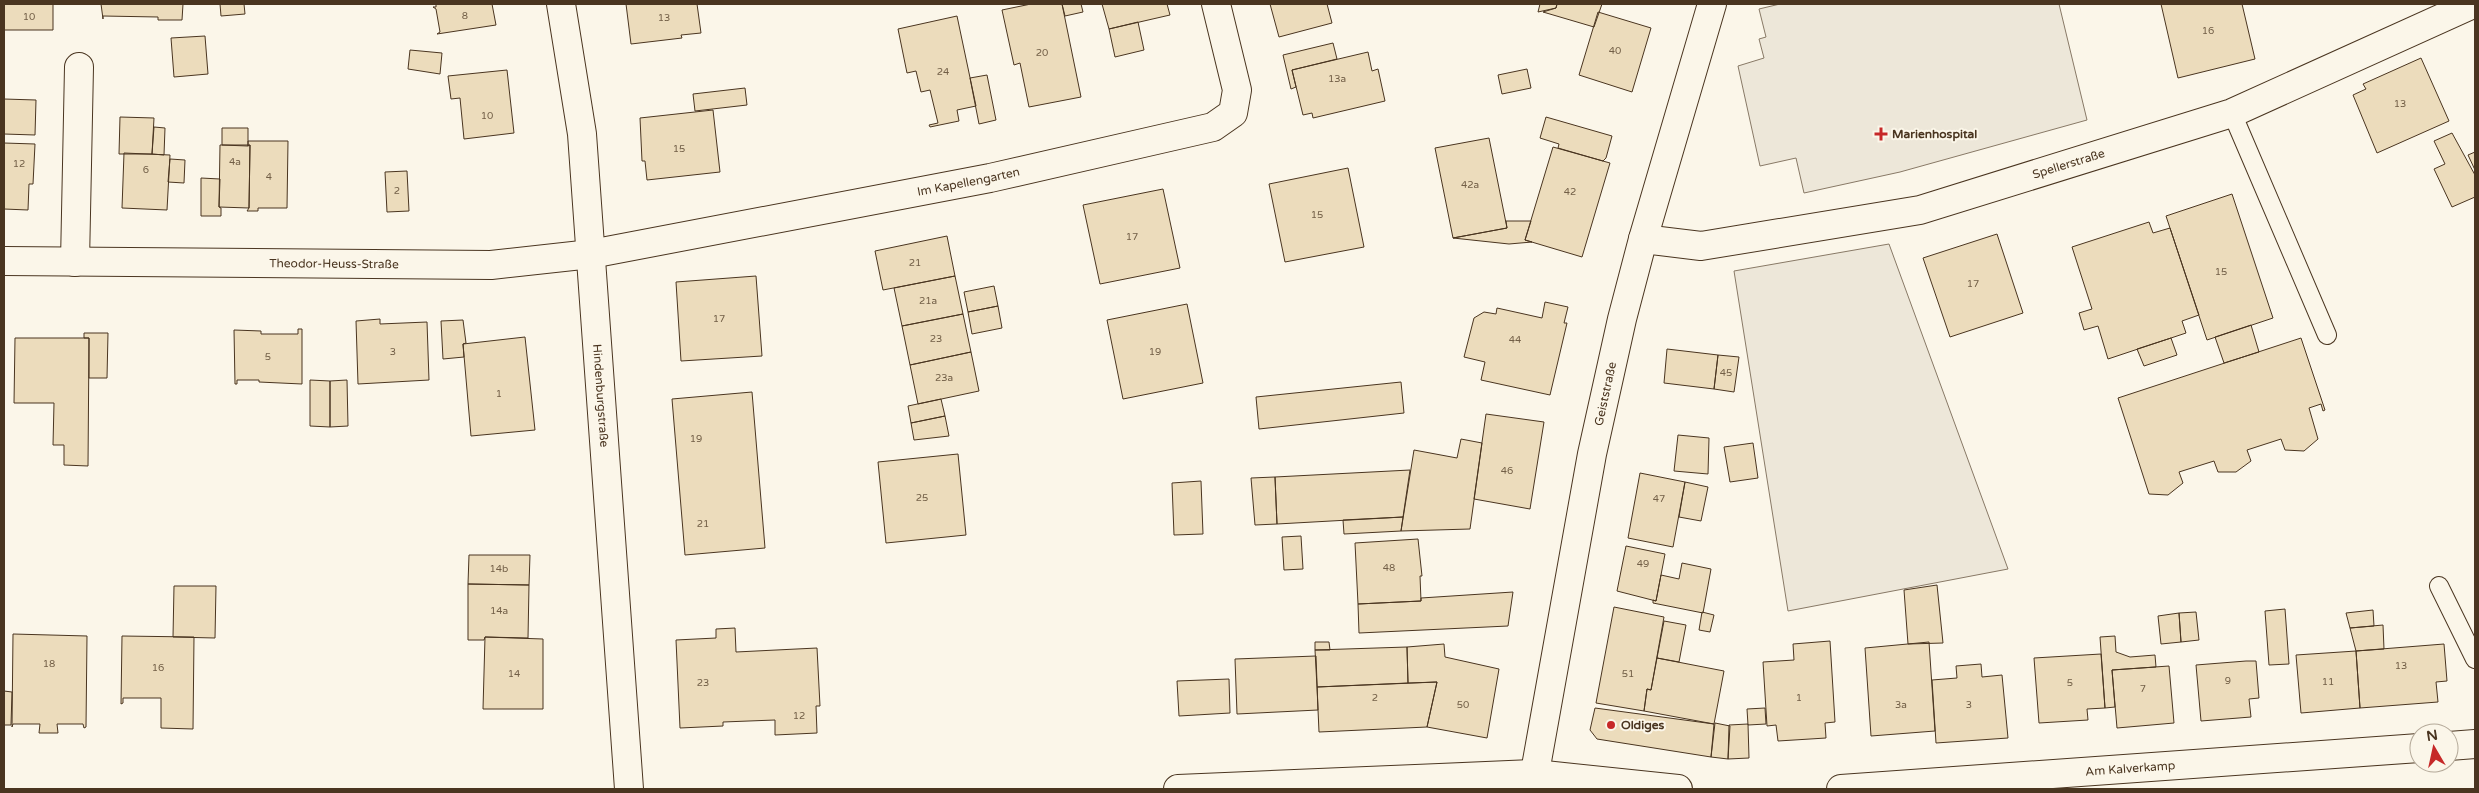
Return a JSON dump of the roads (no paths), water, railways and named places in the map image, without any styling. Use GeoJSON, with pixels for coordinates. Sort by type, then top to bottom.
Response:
{"type":"FeatureCollection","features":[{"type":"Feature","properties":{"kind":"street","name":"Hindenburgstraße"},"geometry":{"type":"LineString","coordinates":[[561,4],[582,134],[630,789]]}},
{"type":"Feature","properties":{"kind":"street","name":"Im Kapellengarten"},"geometry":{"type":"LineString","coordinates":[[591,254],[990,178],[1212,126],[1233,113],[1237,90],[1216,4]]}},
{"type":"Feature","properties":{"kind":"street","name":"Geiststraße"},"geometry":{"type":"LineString","coordinates":[[1533,782],[1592,454],[1622,319],[1643,239],[1712,4]]}},
{"type":"Feature","properties":{"kind":"street","name":"Spellerstraße"},"geometry":{"type":"LineString","coordinates":[[1643,239],[1701,246],[1920,210],[2232,113],[2472,4]]}},
{"type":"Feature","properties":{"kind":"street"},"geometry":{"type":"LineString","coordinates":[[76,262],[79,67]]}},
{"type":"Feature","properties":{"kind":"street","name":"Theodor-Heuss-Straße"},"geometry":{"type":"LineString","coordinates":[[4,261],[491,265],[591,254]]}},
{"type":"Feature","properties":{"kind":"street"},"geometry":{"type":"LineString","coordinates":[[2459,745],[2475,744]]}},
{"type":"Feature","properties":{"kind":"street","name":"Am Kalverkamp"},"geometry":{"type":"LineString","coordinates":[[1841,789],[2409,749]]}},
{"type":"Feature","properties":{"kind":"street"},"geometry":{"type":"LineString","coordinates":[[1178,789],[1533,782],[1678,789]]}},
{"type":"Feature","properties":{"kind":"lane"},"geometry":{"type":"LineString","coordinates":[[2232,113],[2327,335]]}},
{"type":"Feature","properties":{"kind":"lane"},"geometry":{"type":"LineString","coordinates":[[2439,586],[2475,659]]}},
{"type":"Feature","properties":{"kind":"place","name":"Marienhospital"},"geometry":{"type":"Point","coordinates":[1881,134]}},
{"type":"Feature","properties":{"kind":"place","name":"Oldiges"},"geometry":{"type":"Point","coordinates":[1611,725]}}]}
